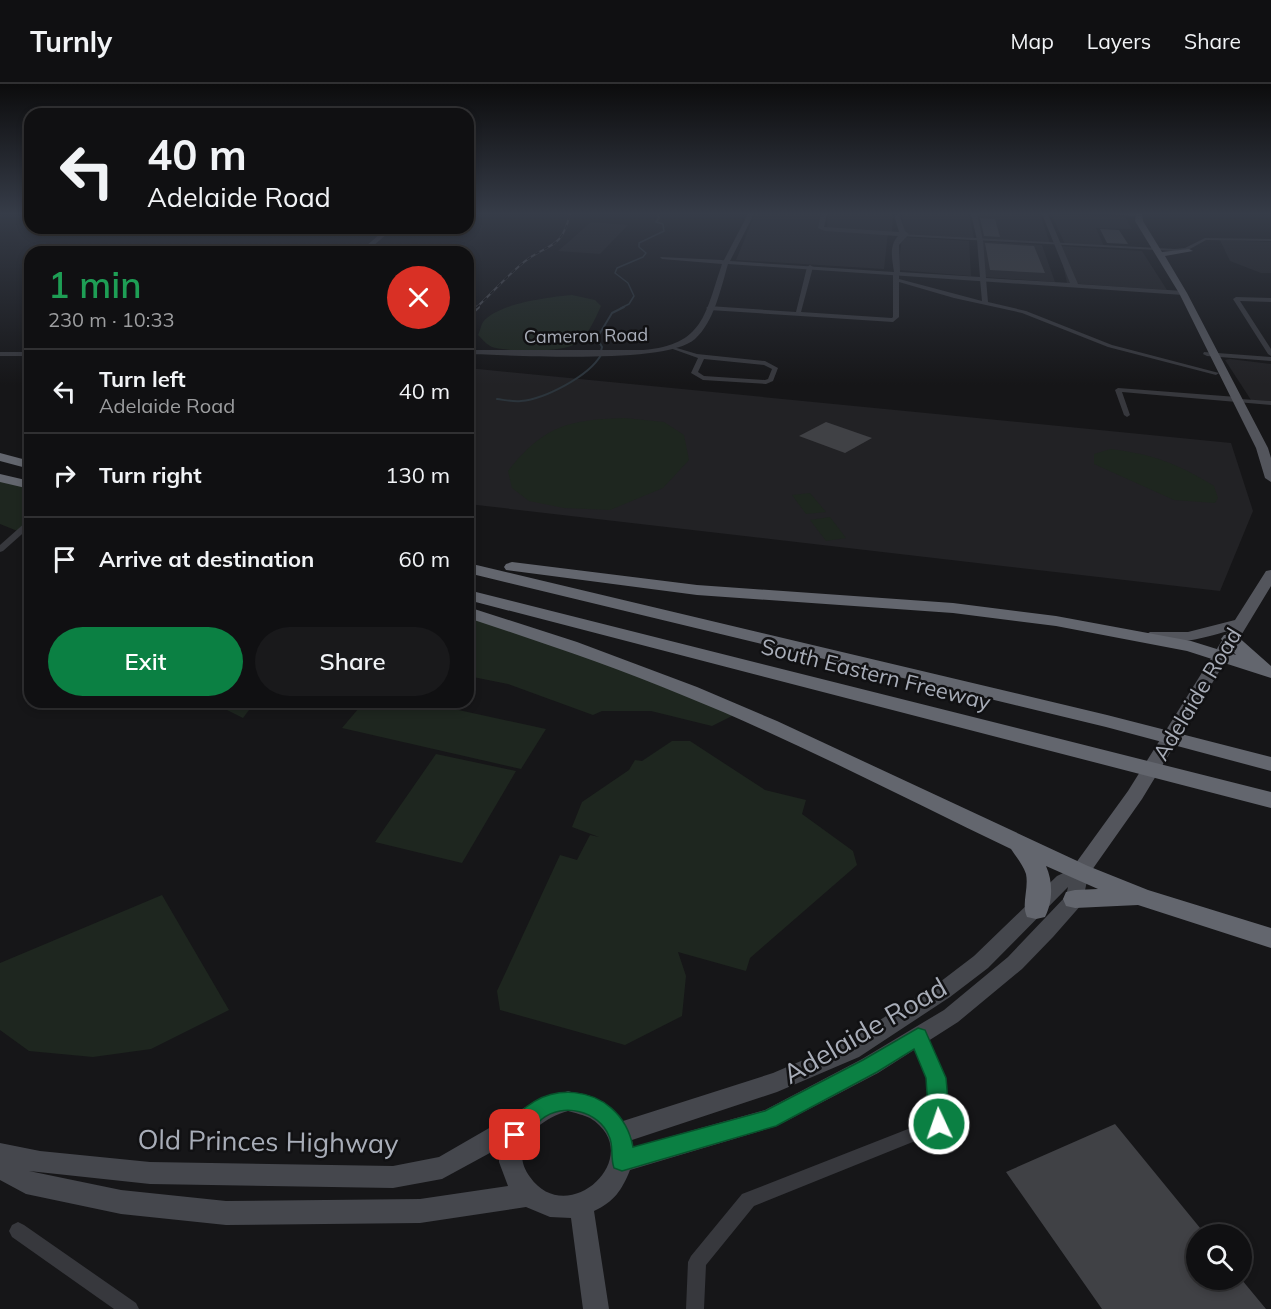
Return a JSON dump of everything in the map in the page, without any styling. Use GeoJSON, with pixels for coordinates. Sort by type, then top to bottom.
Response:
{"type":"FeatureCollection","features":[{"type":"Feature","properties":{"kind":"highway"},"geometry":{"type":"LineString","coordinates":[[0,457],[24,463]]}},
{"type":"Feature","properties":{"kind":"highway"},"geometry":{"type":"LineString","coordinates":[[0,478],[24,484]]}},
{"type":"Feature","properties":{"kind":"highway"},"geometry":{"type":"LineString","coordinates":[[474,561],[612,581],[697,590],[996,612],[1146,636],[1191,646],[1221,658],[1271,672]]}},
{"type":"Feature","properties":{"kind":"highway","name":"South Eastern Freeway"},"geometry":{"type":"LineString","coordinates":[[474,569],[1107,721],[1271,764]]}},
{"type":"Feature","properties":{"kind":"highway","name":"South Eastern Freeway"},"geometry":{"type":"LineString","coordinates":[[474,598],[1271,800]]}},
{"type":"Feature","properties":{"kind":"highway"},"geometry":{"type":"LineString","coordinates":[[474,614],[571,646],[700,695],[861,768],[1080,872],[1140,897],[1271,938]]}},
{"type":"Feature","properties":{"kind":"highway"},"geometry":{"type":"LineString","coordinates":[[1230,639],[1258,665],[1271,672]]}},
{"type":"Feature","properties":{"kind":"highway"},"geometry":{"type":"LineString","coordinates":[[1020,844],[1039,873],[1040,884],[1036,910]]}},
{"type":"Feature","properties":{"kind":"highway"},"geometry":{"type":"LineString","coordinates":[[1075,899],[1140,897]]}},
{"type":"Feature","properties":{"kind":"main road"},"geometry":{"type":"LineString","coordinates":[[1164,271],[1234,399]]}},
{"type":"Feature","properties":{"kind":"main road"},"geometry":{"type":"LineString","coordinates":[[1211,354],[1216,373],[1255,434],[1267,448],[1271,478]]}},
{"type":"Feature","properties":{"kind":"main road","name":"Adelaide Road"},"geometry":{"type":"LineString","coordinates":[[622,1161],[769,1119],[870,1066],[918,1036],[964,1006],[1015,963],[1046,933],[1075,899],[1080,872],[1135,795],[1271,574]]}},
{"type":"Feature","properties":{"kind":"main road"},"geometry":{"type":"LineString","coordinates":[[1146,636],[1188,637],[1241,623]]}},
{"type":"Feature","properties":{"kind":"main road","name":"Adelaide Road"},"geometry":{"type":"LineString","coordinates":[[619,1133],[777,1082],[851,1050],[943,991],[981,962],[1063,881],[1080,872]]}},
{"type":"Feature","properties":{"kind":"main road"},"geometry":{"type":"LineString","coordinates":[[568,1101],[584,1103],[605,1114],[619,1133],[622,1146],[622,1161],[617,1175],[608,1188],[596,1198],[582,1205],[562,1208],[544,1204],[528,1195],[517,1182],[512,1167],[511,1150],[515,1135],[525,1121],[537,1110],[552,1103],[568,1101]]}},
{"type":"Feature","properties":{"kind":"main road","name":"Old Princes Highway"},"geometry":{"type":"LineString","coordinates":[[0,1154],[40,1162],[150,1173],[393,1178],[442,1168],[525,1121]]}},
{"type":"Feature","properties":{"kind":"main road"},"geometry":{"type":"LineString","coordinates":[[0,1167],[26,1182],[121,1202],[226,1213],[420,1211],[528,1195]]}},
{"type":"Feature","properties":{"kind":"main road"},"geometry":{"type":"LineString","coordinates":[[582,1205],[596,1309]]}},
{"type":"Feature","properties":{"kind":"street","name":"Cameron Road"},"geometry":{"type":"LineString","coordinates":[[474,352],[643,352],[672,347],[693,337],[709,308],[724,271]]}},
{"type":"Feature","properties":{"kind":"street"},"geometry":{"type":"LineString","coordinates":[[798,314],[809,271]]}},
{"type":"Feature","properties":{"kind":"street"},"geometry":{"type":"LineString","coordinates":[[850,271],[1177,293]]}},
{"type":"Feature","properties":{"kind":"street"},"geometry":{"type":"LineString","coordinates":[[709,308],[893,320],[896,317],[896,271]]}},
{"type":"Feature","properties":{"kind":"street"},"geometry":{"type":"LineString","coordinates":[[982,271],[985,303]]}},
{"type":"Feature","properties":{"kind":"street"},"geometry":{"type":"LineString","coordinates":[[1068,271],[1075,286]]}},
{"type":"Feature","properties":{"kind":"street"},"geometry":{"type":"LineString","coordinates":[[896,276],[985,303],[1024,312],[1110,346],[1216,373]]}},
{"type":"Feature","properties":{"kind":"street"},"geometry":{"type":"LineString","coordinates":[[1271,300],[1236,299],[1271,354]]}},
{"type":"Feature","properties":{"kind":"street"},"geometry":{"type":"LineString","coordinates":[[672,347],[702,356],[765,363],[775,368],[771,380],[766,382],[703,378],[694,373],[702,356]]}},
{"type":"Feature","properties":{"kind":"street"},"geometry":{"type":"LineString","coordinates":[[0,354],[24,354]]}},
{"type":"Feature","properties":{"kind":"street"},"geometry":{"type":"LineString","coordinates":[[1211,354],[1271,359]]}},
{"type":"Feature","properties":{"kind":"street"},"geometry":{"type":"LineString","coordinates":[[1127,416],[1118,390],[1271,403]]}},
{"type":"Feature","properties":{"kind":"street"},"geometry":{"type":"LineString","coordinates":[[0,549],[24,528]]}},
{"type":"Feature","properties":{"kind":"street"},"geometry":{"type":"LineString","coordinates":[[695,1309],[697,1262],[748,1200],[939,1124],[936,1078],[918,1036]]}},
{"type":"Feature","properties":{"kind":"street"},"geometry":{"type":"LineString","coordinates":[[18,1231],[130,1309]]}},
{"type":"Feature","properties":{"kind":"shaded area"},"geometry":{"type":"Polygon","coordinates":[[[912,271],[971,271],[971,276],[912,271]]]}},
{"type":"Feature","properties":{"kind":"shaded area"},"geometry":{"type":"Polygon","coordinates":[[[984,271],[1051,271],[1055,282],[984,277],[984,271]]]}},
{"type":"Feature","properties":{"kind":"shaded area"},"geometry":{"type":"Polygon","coordinates":[[[1064,271],[1155,271],[1167,290],[1067,283],[1064,271]]]}},
{"type":"Feature","properties":{"kind":"shaded area"},"geometry":{"type":"Polygon","coordinates":[[[1256,271],[1271,271],[1271,273],[1256,271]]]}},
{"type":"Feature","properties":{"kind":"shaded area"},"geometry":{"type":"Polygon","coordinates":[[[572,295],[595,300],[601,306],[586,334],[571,346],[532,351],[509,350],[492,347],[478,335],[483,322],[500,310],[525,302],[572,295]]]}},
{"type":"Feature","properties":{"kind":"shaded area"},"geometry":{"type":"Polygon","coordinates":[[[1225,360],[1271,364],[1271,401],[1251,400],[1225,360]]]}},
{"type":"Feature","properties":{"kind":"shaded area"},"geometry":{"type":"Polygon","coordinates":[[[474,369],[1231,443],[1253,511],[1220,591],[474,505],[474,369]]]}},
{"type":"Feature","properties":{"kind":"shaded area"},"geometry":{"type":"Polygon","coordinates":[[[624,418],[664,422],[684,435],[689,460],[663,488],[610,510],[564,508],[529,501],[512,488],[508,471],[533,444],[545,435],[572,424],[624,418]]]}},
{"type":"Feature","properties":{"kind":"shaded area"},"geometry":{"type":"Polygon","coordinates":[[[1111,449],[1153,457],[1188,471],[1214,486],[1218,498],[1215,503],[1174,500],[1094,464],[1094,454],[1111,449]]]}},
{"type":"Feature","properties":{"kind":"shaded area"},"geometry":{"type":"Polygon","coordinates":[[[0,478],[24,484],[24,534],[0,524],[0,478]]]}},
{"type":"Feature","properties":{"kind":"shaded area"},"geometry":{"type":"Polygon","coordinates":[[[810,493],[826,512],[806,514],[792,495],[810,493]]]}},
{"type":"Feature","properties":{"kind":"shaded area"},"geometry":{"type":"Polygon","coordinates":[[[830,517],[846,538],[826,541],[810,520],[830,517]]]}},
{"type":"Feature","properties":{"kind":"shaded area"},"geometry":{"type":"Polygon","coordinates":[[[474,614],[740,712],[712,726],[651,711],[602,711],[593,715],[508,684],[474,677],[474,614]]]}},
{"type":"Feature","properties":{"kind":"shaded area"},"geometry":{"type":"Polygon","coordinates":[[[223,708],[250,708],[243,718],[223,708]]]}},
{"type":"Feature","properties":{"kind":"shaded area"},"geometry":{"type":"Polygon","coordinates":[[[359,708],[450,708],[546,729],[521,769],[342,728],[359,708]]]}},
{"type":"Feature","properties":{"kind":"shaded area"},"geometry":{"type":"Polygon","coordinates":[[[672,741],[690,741],[765,790],[806,800],[802,814],[853,851],[857,865],[750,958],[746,971],[678,952],[686,976],[682,1016],[625,1045],[500,1010],[497,991],[560,855],[577,860],[590,835],[599,837],[572,827],[582,802],[629,770],[635,760],[642,761],[672,741]]]}},
{"type":"Feature","properties":{"kind":"shaded area"},"geometry":{"type":"Polygon","coordinates":[[[436,754],[516,771],[462,863],[375,842],[436,754]]]}},
{"type":"Feature","properties":{"kind":"shaded area"},"geometry":{"type":"Polygon","coordinates":[[[162,895],[229,1010],[151,1049],[93,1057],[29,1051],[0,1030],[0,963],[162,895]]]}},
{"type":"Feature","properties":{"kind":"building"},"geometry":{"type":"Polygon","coordinates":[[[1011,271],[1044,271],[1045,273],[1011,271]]]}},
{"type":"Feature","properties":{"kind":"building"},"geometry":{"type":"Polygon","coordinates":[[[826,422],[872,438],[845,453],[799,436],[826,422]]]}},
{"type":"Feature","properties":{"kind":"building"},"geometry":{"type":"Polygon","coordinates":[[[1115,1124],[1197,1224],[1186,1224],[1186,1290],[1250,1290],[1266,1309],[1102,1309],[1006,1172],[1115,1124]]]}},
{"type":"Feature","properties":{"kind":"waterway"},"geometry":{"type":"LineString","coordinates":[[616,271],[615,273],[628,283],[634,296],[629,304],[621,308]]}},
{"type":"Feature","properties":{"kind":"waterway"},"geometry":{"type":"LineString","coordinates":[[601,351],[602,347],[597,338],[612,313],[624,307]]}},
{"type":"Feature","properties":{"kind":"waterway"},"geometry":{"type":"LineString","coordinates":[[497,399],[521,401],[554,391],[587,371],[601,355]]}},
{"type":"Feature","properties":{"kind":"railway"},"geometry":{"type":"LineString","coordinates":[[476,308],[514,271]]}},
{"type":"Feature","properties":{"kind":"railway"},"geometry":{"type":"LineString","coordinates":[[474,311],[478,307]]}},
{"type":"Feature","properties":{"kind":"route"},"geometry":{"type":"LineString","coordinates":[[515,1135],[537,1110],[552,1103],[568,1101],[584,1103],[599,1109],[610,1119],[619,1133],[622,1161],[769,1119],[870,1066],[918,1036],[936,1078],[940,1108],[939,1124]]}}]}
